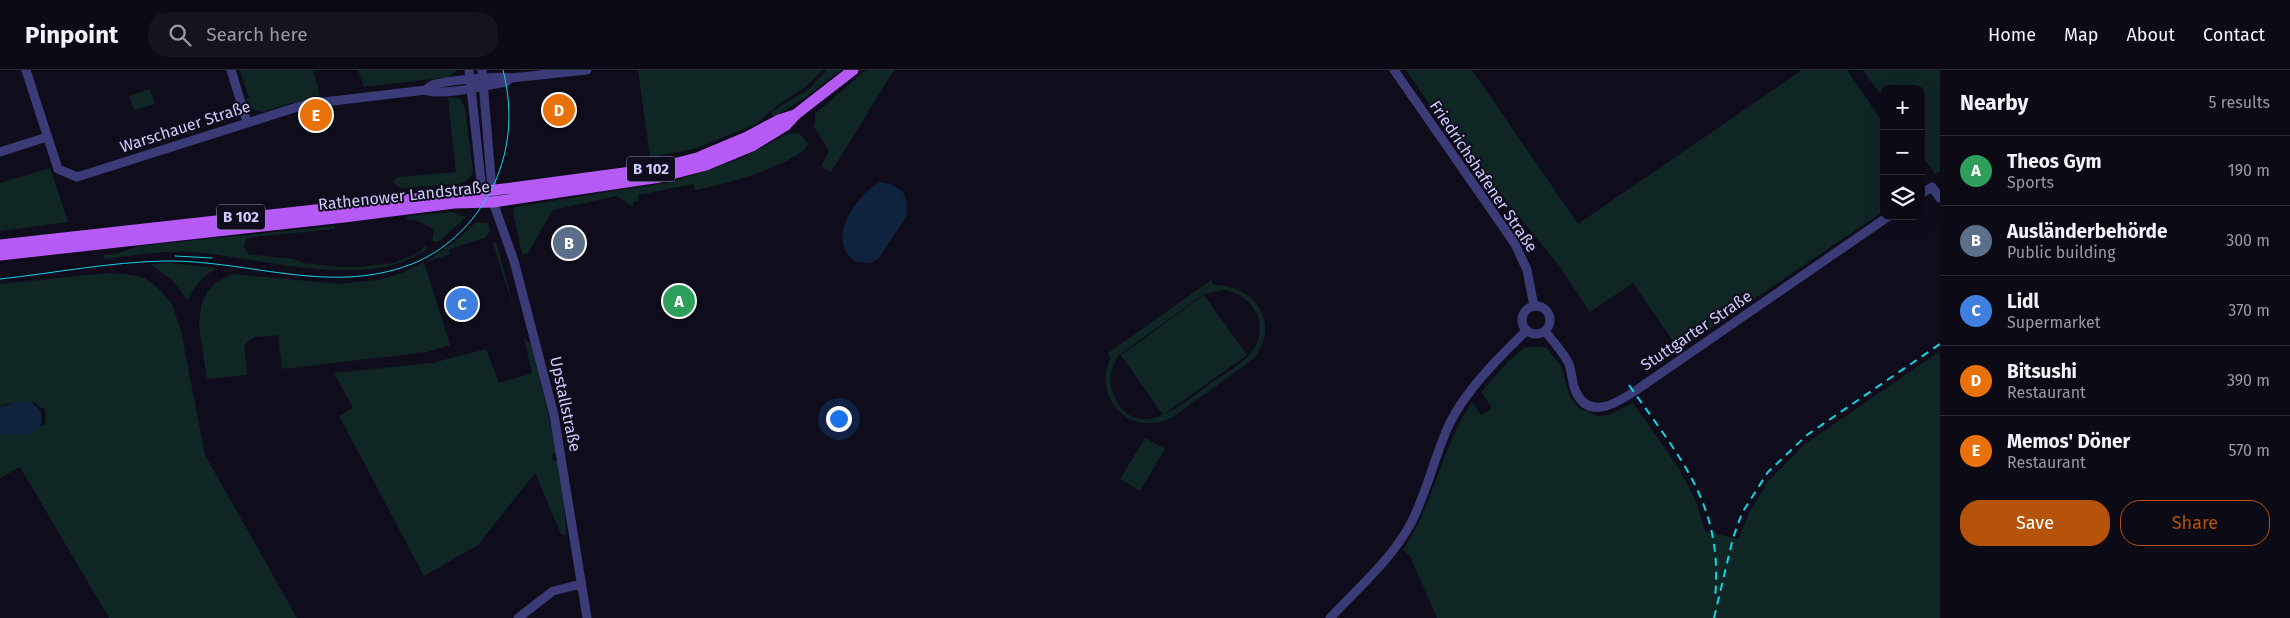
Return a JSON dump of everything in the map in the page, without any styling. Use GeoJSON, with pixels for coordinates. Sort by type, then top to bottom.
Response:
{"type":"FeatureCollection","features":[{"type":"Feature","properties":{"kind":"main road","name":"Rathenower Landstraße"},"geometry":{"type":"LineString","coordinates":[[0,255],[454,203],[493,202],[660,177],[697,167],[752,146],[780,130],[795,115],[853,70]]}},
{"type":"Feature","properties":{"kind":"main road","name":"Rathenower Landstraße"},"geometry":{"type":"LineString","coordinates":[[0,244],[626,173],[688,160],[726,147],[779,120],[795,115]]}},
{"type":"Feature","properties":{"kind":"street","name":"Warschauer Straße"},"geometry":{"type":"LineString","coordinates":[[26,70],[58,169],[77,176],[307,104],[426,90],[433,93],[471,84],[482,78],[506,82],[511,78],[587,70]]}},
{"type":"Feature","properties":{"kind":"street"},"geometry":{"type":"LineString","coordinates":[[231,70],[248,122]]}},
{"type":"Feature","properties":{"kind":"street"},"geometry":{"type":"LineString","coordinates":[[469,70],[487,190]]}},
{"type":"Feature","properties":{"kind":"street","name":"Friedrichshafener Straße"},"geometry":{"type":"LineString","coordinates":[[1394,70],[1515,244],[1527,270],[1534,306]]}},
{"type":"Feature","properties":{"kind":"street"},"geometry":{"type":"LineString","coordinates":[[482,78],[487,190]]}},
{"type":"Feature","properties":{"kind":"street"},"geometry":{"type":"LineString","coordinates":[[0,152],[47,137]]}},
{"type":"Feature","properties":{"kind":"street"},"geometry":{"type":"LineString","coordinates":[[1925,191],[1936,184],[1940,198]]}},
{"type":"Feature","properties":{"kind":"street","name":"Upstallstraße"},"geometry":{"type":"LineString","coordinates":[[487,190],[514,261],[554,415],[587,618]]}},
{"type":"Feature","properties":{"kind":"street","name":"Stuttgarter Straße"},"geometry":{"type":"LineString","coordinates":[[1545,331],[1568,362],[1573,386],[1580,398],[1592,407],[1609,406],[1638,389],[1883,220]]}},
{"type":"Feature","properties":{"kind":"street"},"geometry":{"type":"LineString","coordinates":[[1534,306],[1543,308],[1549,315],[1550,324],[1545,331],[1536,334],[1527,330],[1523,324],[1523,316],[1527,309],[1534,306]]}},
{"type":"Feature","properties":{"kind":"street"},"geometry":{"type":"LineString","coordinates":[[1330,618],[1397,545],[1420,502],[1440,445],[1458,409],[1480,381],[1527,330]]}},
{"type":"Feature","properties":{"kind":"street"},"geometry":{"type":"LineString","coordinates":[[518,618],[553,591],[581,584]]}},
{"type":"Feature","properties":{"kind":"green space"},"geometry":{"type":"Polygon","coordinates":[[[240,70],[313,70],[320,95],[262,112],[249,107],[245,99],[249,98],[240,70]]]}},
{"type":"Feature","properties":{"kind":"green space"},"geometry":{"type":"Polygon","coordinates":[[[358,70],[457,70],[449,77],[364,87],[358,70]]]}},
{"type":"Feature","properties":{"kind":"green space"},"geometry":{"type":"Polygon","coordinates":[[[638,70],[823,70],[807,86],[779,104],[756,124],[694,149],[650,157],[638,70]]]}},
{"type":"Feature","properties":{"kind":"green space"},"geometry":{"type":"Polygon","coordinates":[[[827,70],[841,70],[806,97],[774,117],[771,112],[809,89],[827,70]]]}},
{"type":"Feature","properties":{"kind":"green space"},"geometry":{"type":"Polygon","coordinates":[[[866,70],[894,70],[831,172],[821,166],[829,151],[813,125],[815,123],[815,114],[866,70]]]}},
{"type":"Feature","properties":{"kind":"green space"},"geometry":{"type":"Polygon","coordinates":[[[1406,70],[1472,70],[1578,224],[1802,70],[1847,70],[1880,118],[1880,214],[1679,350],[1633,283],[1590,312],[1560,267],[1501,194],[1468,160],[1406,70]]]}},
{"type":"Feature","properties":{"kind":"green space"},"geometry":{"type":"Polygon","coordinates":[[[1863,70],[1940,70],[1940,171],[1935,174],[1925,160],[1925,85],[1880,85],[1880,93],[1863,70]]]}},
{"type":"Feature","properties":{"kind":"green space"},"geometry":{"type":"Polygon","coordinates":[[[150,89],[155,104],[134,110],[129,96],[150,89]]]}},
{"type":"Feature","properties":{"kind":"green space"},"geometry":{"type":"Polygon","coordinates":[[[448,97],[461,99],[465,109],[472,174],[467,180],[457,184],[400,188],[392,182],[398,177],[456,172],[448,97]]]}},
{"type":"Feature","properties":{"kind":"green space"},"geometry":{"type":"Polygon","coordinates":[[[788,134],[800,134],[808,144],[801,152],[774,167],[738,179],[695,190],[693,184],[638,195],[639,201],[635,201],[632,206],[616,196],[553,210],[528,253],[522,254],[513,212],[515,207],[671,182],[740,159],[788,134]]]}},
{"type":"Feature","properties":{"kind":"green space"},"geometry":{"type":"Polygon","coordinates":[[[50,168],[68,222],[0,231],[0,183],[50,168]]]}},
{"type":"Feature","properties":{"kind":"green space"},"geometry":{"type":"Polygon","coordinates":[[[452,212],[466,217],[438,242],[432,241],[434,229],[415,220],[406,220],[408,216],[452,212]]]}},
{"type":"Feature","properties":{"kind":"green space"},"geometry":{"type":"Polygon","coordinates":[[[476,222],[488,223],[490,231],[485,238],[449,249],[450,254],[426,262],[458,239],[476,222]]]}},
{"type":"Feature","properties":{"kind":"green space"},"geometry":{"type":"Polygon","coordinates":[[[334,226],[336,229],[252,237],[246,239],[244,246],[248,254],[339,267],[360,267],[393,263],[420,252],[424,246],[428,248],[404,261],[376,268],[346,270],[314,269],[192,252],[159,253],[104,259],[104,255],[119,253],[139,246],[334,226]]]}},
{"type":"Feature","properties":{"kind":"green space"},"geometry":{"type":"Polygon","coordinates":[[[496,242],[516,316],[493,243],[496,242]]]}},
{"type":"Feature","properties":{"kind":"green space"},"geometry":{"type":"Polygon","coordinates":[[[424,262],[450,345],[427,352],[282,369],[278,335],[255,337],[244,345],[247,375],[207,379],[199,325],[201,306],[207,292],[215,283],[232,274],[340,284],[378,280],[402,273],[424,262]]]}},
{"type":"Feature","properties":{"kind":"green space"},"geometry":{"type":"Polygon","coordinates":[[[168,263],[217,268],[199,282],[188,301],[173,281],[150,264],[168,263]]]}},
{"type":"Feature","properties":{"kind":"green space"},"geometry":{"type":"Polygon","coordinates":[[[107,273],[145,278],[159,289],[172,304],[181,331],[205,455],[297,618],[109,618],[20,467],[0,478],[0,435],[34,432],[39,426],[46,424],[45,408],[40,408],[34,402],[6,404],[0,407],[0,284],[107,273]]]}},
{"type":"Feature","properties":{"kind":"green space"},"geometry":{"type":"Polygon","coordinates":[[[1211,280],[1214,285],[1229,287],[1242,292],[1253,300],[1260,310],[1264,321],[1265,334],[1261,347],[1252,360],[1173,417],[1157,422],[1143,423],[1130,419],[1119,411],[1111,400],[1106,387],[1106,373],[1111,357],[1108,353],[1211,280]],[[1225,290],[1204,294],[1119,355],[1113,365],[1110,381],[1115,398],[1125,412],[1136,418],[1149,419],[1162,415],[1188,400],[1235,367],[1251,353],[1259,338],[1259,319],[1250,304],[1235,293],[1225,290]]]}},
{"type":"Feature","properties":{"kind":"green space"},"geometry":{"type":"Polygon","coordinates":[[[1204,295],[1247,355],[1163,415],[1121,355],[1204,295]]]}},
{"type":"Feature","properties":{"kind":"green space"},"geometry":{"type":"Polygon","coordinates":[[[524,339],[530,343],[532,348],[557,451],[552,455],[553,461],[559,460],[566,536],[561,534],[535,473],[478,545],[424,576],[339,416],[353,408],[334,373],[432,363],[486,349],[499,383],[532,373],[524,339]]]}},
{"type":"Feature","properties":{"kind":"green space"},"geometry":{"type":"Polygon","coordinates":[[[1525,347],[1546,347],[1561,366],[1570,397],[1580,409],[1598,416],[1609,415],[1633,403],[1680,470],[1696,501],[1705,531],[1738,539],[1749,513],[1768,481],[1805,444],[1940,351],[1940,618],[1437,618],[1410,556],[1403,550],[1423,514],[1452,438],[1461,420],[1472,402],[1481,415],[1492,408],[1481,392],[1508,362],[1525,347]]]}},
{"type":"Feature","properties":{"kind":"green space"},"geometry":{"type":"Polygon","coordinates":[[[1145,438],[1165,449],[1140,491],[1120,479],[1145,438]]]}},
{"type":"Feature","properties":{"kind":"water"},"geometry":{"type":"Polygon","coordinates":[[[879,182],[890,184],[903,192],[907,204],[906,217],[879,258],[871,263],[856,262],[847,253],[843,242],[846,220],[861,198],[879,182]]]}},
{"type":"Feature","properties":{"kind":"water"},"geometry":{"type":"Polygon","coordinates":[[[24,401],[36,406],[39,410],[42,420],[40,425],[33,432],[25,434],[0,435],[0,407],[24,401]]]}},
{"type":"Feature","properties":{"kind":"tram line"},"geometry":{"type":"LineString","coordinates":[[0,279],[103,266],[165,261],[197,262],[325,277],[356,276],[388,272],[419,261],[440,249],[468,224],[483,205],[496,179],[502,164],[508,134],[508,102],[503,70]]}},
{"type":"Feature","properties":{"kind":"tram line"},"geometry":{"type":"LineString","coordinates":[[175,256],[212,258]]}},
{"type":"Feature","properties":{"kind":"railway"},"geometry":{"type":"LineString","coordinates":[[1714,618],[1733,538],[1742,513],[1768,472],[1807,435],[1940,344]]}},
{"type":"Feature","properties":{"kind":"railway"},"geometry":{"type":"LineString","coordinates":[[1629,385],[1681,459],[1705,508],[1712,535],[1716,565],[1715,598]]}},
{"type":"Feature","properties":{"kind":"place","name":"Bitsushi"},"geometry":{"type":"Point","coordinates":[559,110]}},
{"type":"Feature","properties":{"kind":"place","name":"Memos' Döner"},"geometry":{"type":"Point","coordinates":[316,115]}},
{"type":"Feature","properties":{"kind":"place","name":"Ausländerbehörde"},"geometry":{"type":"Point","coordinates":[569,243]}},
{"type":"Feature","properties":{"kind":"place","name":"Theos Gym"},"geometry":{"type":"Point","coordinates":[679,301]}},
{"type":"Feature","properties":{"kind":"place","name":"Lidl"},"geometry":{"type":"Point","coordinates":[462,304]}}]}
